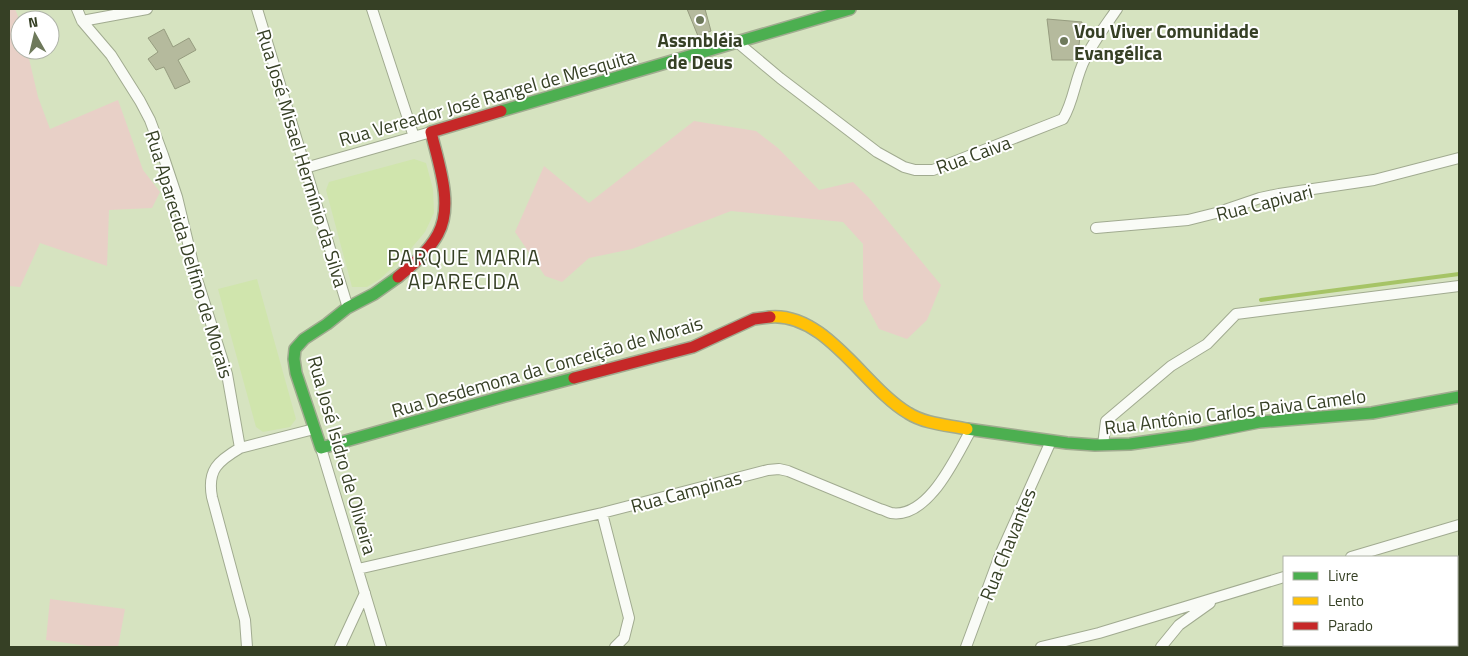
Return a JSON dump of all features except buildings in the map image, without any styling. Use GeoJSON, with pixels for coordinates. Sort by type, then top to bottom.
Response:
{"type":"FeatureCollection","features":[{"type":"Feature","properties":{"kind":"street","name":"Rua Aparecida Delfino de Morais"},"geometry":{"type":"LineString","coordinates":[[77,9],[82,21],[111,55],[140,101],[150,120],[163,155],[177,197],[196,276],[227,374],[240,448]]}},
{"type":"Feature","properties":{"kind":"street"},"geometry":{"type":"LineString","coordinates":[[82,21],[147,9]]}},
{"type":"Feature","properties":{"kind":"street","name":"Rua José Misael Hermínio da Silva"},"geometry":{"type":"LineString","coordinates":[[257,9],[348,308]]}},
{"type":"Feature","properties":{"kind":"street"},"geometry":{"type":"LineString","coordinates":[[372,9],[414,136]]}},
{"type":"Feature","properties":{"kind":"street","name":"Rua Vereador José Rangel de Mesquita"},"geometry":{"type":"LineString","coordinates":[[305,168],[850,9]]}},
{"type":"Feature","properties":{"kind":"street","name":"Rua Caiva"},"geometry":{"type":"LineString","coordinates":[[737,42],[780,78],[877,152],[904,167],[915,170],[934,170],[1064,119],[1070,109],[1072,94],[1084,60],[1116,9]]}},
{"type":"Feature","properties":{"kind":"street","name":"Rua José Isidro de Oliveira"},"geometry":{"type":"LineString","coordinates":[[381,647],[297,375],[294,356],[296,347],[303,340],[348,308],[375,294],[411,266],[432,243],[442,226],[444,189],[431,132]]}},
{"type":"Feature","properties":{"kind":"street","name":"Rua Capivari"},"geometry":{"type":"LineString","coordinates":[[1096,228],[1188,220],[1260,198],[1374,180],[1459,158]]}},
{"type":"Feature","properties":{"kind":"street"},"geometry":{"type":"LineString","coordinates":[[1103,444],[1106,421],[1171,366],[1207,344],[1236,314],[1459,286]]}},
{"type":"Feature","properties":{"kind":"street","name":"Rua Desdemona da Conceição de Morais"},"geometry":{"type":"LineString","coordinates":[[321,448],[693,346],[754,320],[774,317],[789,318],[808,325],[833,344]]}},
{"type":"Feature","properties":{"kind":"street","name":"Rua Antônio Carlos Paiva Camelo"},"geometry":{"type":"LineString","coordinates":[[833,344],[894,403],[909,414],[930,422],[970,430],[1067,443],[1130,444],[1259,422],[1372,413],[1459,397]]}},
{"type":"Feature","properties":{"kind":"street"},"geometry":{"type":"LineString","coordinates":[[247,647],[245,620],[210,486],[211,474],[230,454],[240,448],[314,429]]}},
{"type":"Feature","properties":{"kind":"street","name":"Rua Campinas"},"geometry":{"type":"LineString","coordinates":[[358,568],[602,513],[759,472],[779,469],[801,475],[880,509],[892,513],[902,513],[912,510],[935,490],[970,430]]}},
{"type":"Feature","properties":{"kind":"street","name":"Rua Chavantes"},"geometry":{"type":"LineString","coordinates":[[966,647],[1000,556],[1051,441]]}},
{"type":"Feature","properties":{"kind":"street"},"geometry":{"type":"LineString","coordinates":[[602,513],[629,618],[624,638],[615,647]]}},
{"type":"Feature","properties":{"kind":"street"},"geometry":{"type":"LineString","coordinates":[[1354,556],[1459,525]]}},
{"type":"Feature","properties":{"kind":"street"},"geometry":{"type":"LineString","coordinates":[[1041,647],[1099,633],[1283,577]]}},
{"type":"Feature","properties":{"kind":"street"},"geometry":{"type":"LineString","coordinates":[[340,647],[365,593]]}},
{"type":"Feature","properties":{"kind":"street"},"geometry":{"type":"LineString","coordinates":[[1161,647],[1179,626],[1217,598]]}},
{"type":"Feature","properties":{"kind":"shaded area"},"geometry":{"type":"Polygon","coordinates":[[[9,9],[15,9],[10,10],[10,60],[29,60],[38,97],[50,129],[118,100],[143,170],[160,192],[152,208],[109,210],[107,266],[40,243],[20,287],[9,286],[9,9]]]}},
{"type":"Feature","properties":{"kind":"shaded area"},"geometry":{"type":"Polygon","coordinates":[[[694,121],[756,131],[778,148],[819,190],[853,182],[869,198],[941,285],[927,320],[907,339],[879,329],[863,299],[863,244],[843,222],[731,211],[632,249],[589,258],[562,282],[545,276],[515,232],[544,166],[589,203],[694,121]]]}},
{"type":"Feature","properties":{"kind":"shaded area"},"geometry":{"type":"Polygon","coordinates":[[[414,159],[426,163],[433,189],[434,213],[425,232],[403,258],[380,279],[367,287],[352,287],[326,190],[329,182],[414,159]]]}},
{"type":"Feature","properties":{"kind":"shaded area"},"geometry":{"type":"Polygon","coordinates":[[[257,279],[296,419],[290,427],[263,432],[256,427],[218,289],[257,279]]]}},
{"type":"Feature","properties":{"kind":"shaded area"},"geometry":{"type":"Polygon","coordinates":[[[50,599],[125,609],[118,647],[95,647],[46,640],[50,599]]]}},
{"type":"Feature","properties":{"kind":"waterway"},"geometry":{"type":"LineString","coordinates":[[1261,300],[1459,274]]}},
{"type":"Feature","properties":{"kind":"traffic: fast"},"geometry":{"type":"LineString","coordinates":[[501,111],[850,9]]}},
{"type":"Feature","properties":{"kind":"traffic: fast"},"geometry":{"type":"LineString","coordinates":[[398,277],[374,294],[347,308],[304,339],[295,349],[296,373],[321,448],[574,378]]}},
{"type":"Feature","properties":{"kind":"traffic: fast"},"geometry":{"type":"LineString","coordinates":[[967,429],[1067,443],[1095,445],[1130,444],[1193,435],[1259,422],[1372,413],[1459,397]]}},
{"type":"Feature","properties":{"kind":"traffic: slow"},"geometry":{"type":"LineString","coordinates":[[770,317],[790,319],[809,326],[844,354],[892,401],[915,417],[929,422],[967,429]]}},
{"type":"Feature","properties":{"kind":"traffic: jam"},"geometry":{"type":"LineString","coordinates":[[398,277],[425,252],[438,234],[443,223],[445,197],[441,170],[431,132],[501,111]]}},
{"type":"Feature","properties":{"kind":"traffic: jam"},"geometry":{"type":"LineString","coordinates":[[574,378],[693,347],[754,319],[770,317]]}},
{"type":"Feature","properties":{"kind":"place","name":"Assmbléia de Deus"},"geometry":{"type":"Point","coordinates":[700,20]}},
{"type":"Feature","properties":{"kind":"place","name":"Vou Viver Comunidade Evangélica"},"geometry":{"type":"Point","coordinates":[1064,41]}},
{"type":"Feature","properties":{"kind":"district","name":"PARQUE MARIA APARECIDA"},"geometry":{"type":"Point","coordinates":[464,269]}}]}
